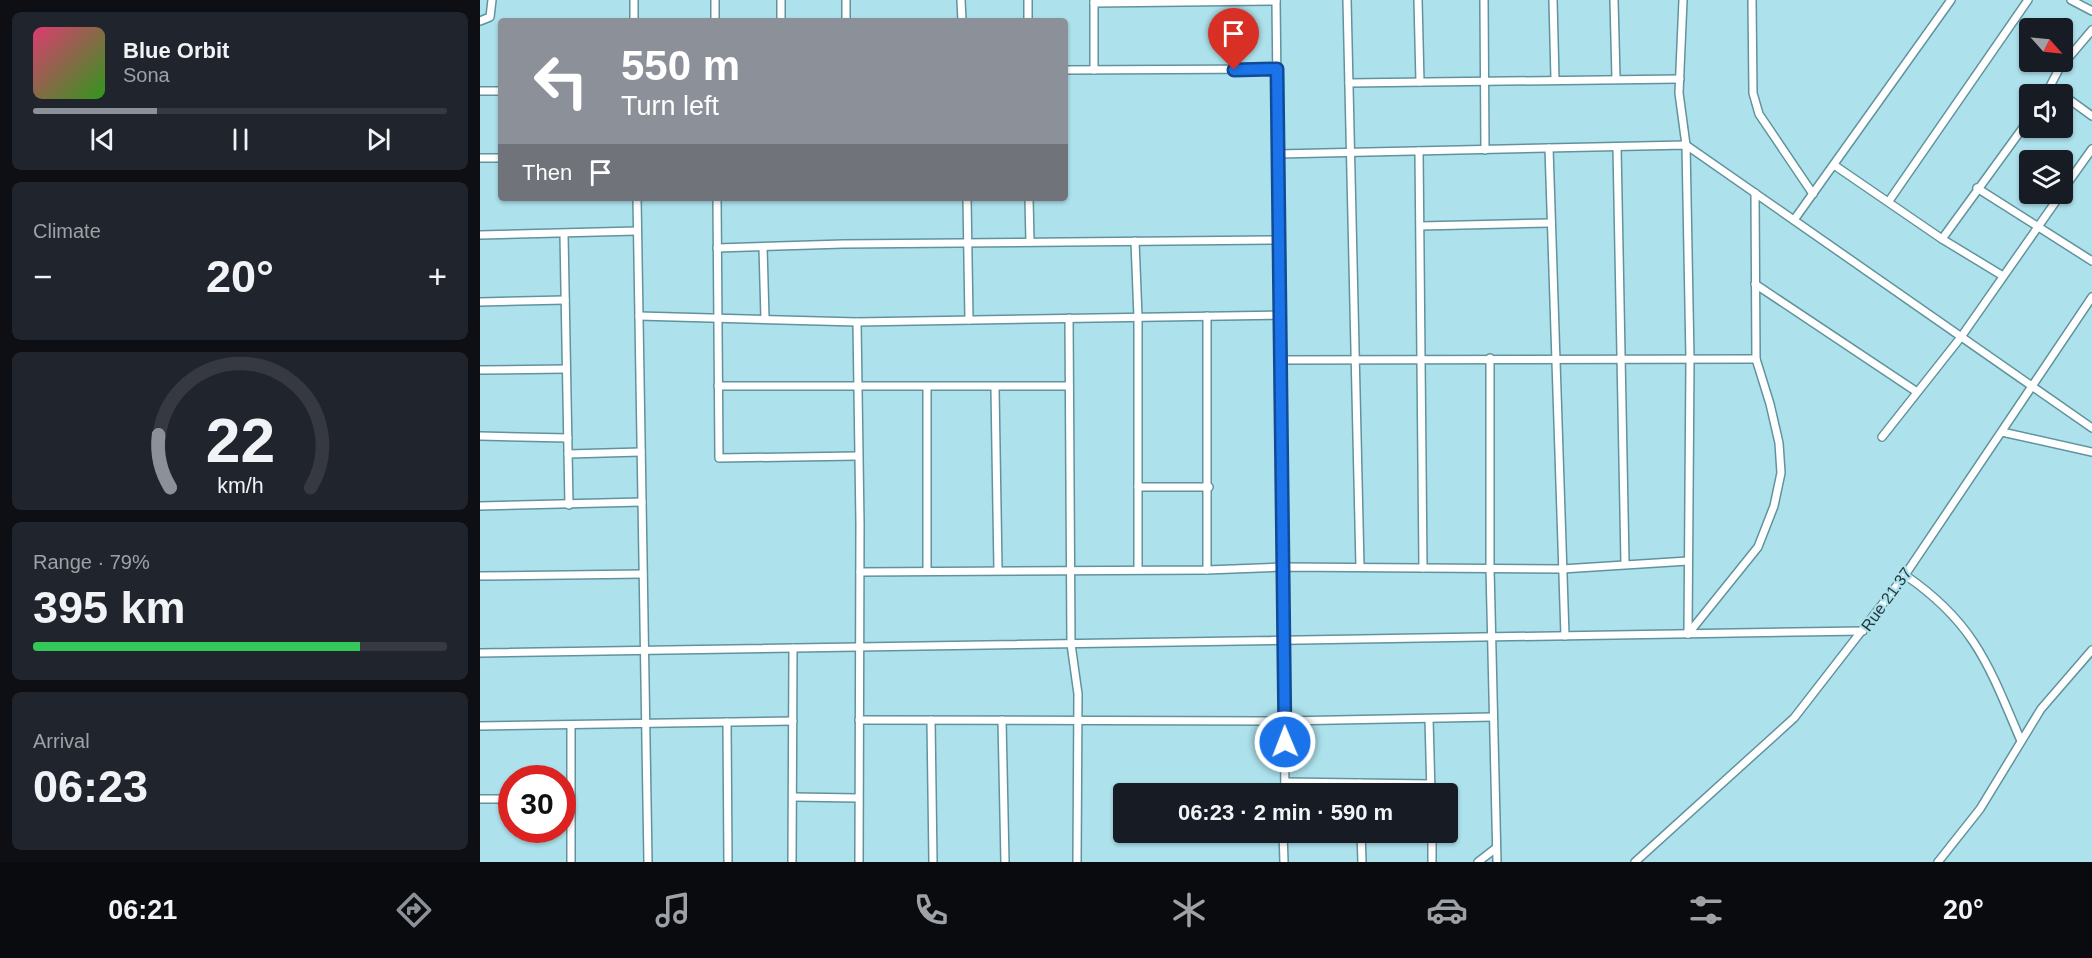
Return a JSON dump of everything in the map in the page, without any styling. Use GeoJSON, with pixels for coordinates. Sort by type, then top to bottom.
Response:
{"type":"FeatureCollection","features":[{"type":"Feature","properties":{"kind":"street"},"geometry":{"type":"LineString","coordinates":[[480,21],[490,17],[492,0]]}},
{"type":"Feature","properties":{"kind":"street"},"geometry":{"type":"LineString","coordinates":[[634,0],[634,18]]}},
{"type":"Feature","properties":{"kind":"street"},"geometry":{"type":"LineString","coordinates":[[715,0],[715,18]]}},
{"type":"Feature","properties":{"kind":"street"},"geometry":{"type":"LineString","coordinates":[[781,0],[781,18]]}},
{"type":"Feature","properties":{"kind":"street"},"geometry":{"type":"LineString","coordinates":[[846,0],[846,18]]}},
{"type":"Feature","properties":{"kind":"street"},"geometry":{"type":"LineString","coordinates":[[961,0],[962,18]]}},
{"type":"Feature","properties":{"kind":"street"},"geometry":{"type":"LineString","coordinates":[[1028,0],[1028,18]]}},
{"type":"Feature","properties":{"kind":"street"},"geometry":{"type":"LineString","coordinates":[[1347,0],[1360,567]]}},
{"type":"Feature","properties":{"kind":"street"},"geometry":{"type":"LineString","coordinates":[[1418,0],[1419,82]]}},
{"type":"Feature","properties":{"kind":"street"},"geometry":{"type":"LineString","coordinates":[[1484,0],[1485,150]]}},
{"type":"Feature","properties":{"kind":"street"},"geometry":{"type":"LineString","coordinates":[[1553,0],[1555,79]]}},
{"type":"Feature","properties":{"kind":"street"},"geometry":{"type":"LineString","coordinates":[[1614,0],[1616,78]]}},
{"type":"Feature","properties":{"kind":"street"},"geometry":{"type":"LineString","coordinates":[[1683,0],[1680,79],[1686,145],[1690,359],[1688,634]]}},
{"type":"Feature","properties":{"kind":"street"},"geometry":{"type":"LineString","coordinates":[[1752,0],[1753,93],[1759,114],[1813,194]]}},
{"type":"Feature","properties":{"kind":"street"},"geometry":{"type":"LineString","coordinates":[[1794,220],[1951,0]]}},
{"type":"Feature","properties":{"kind":"street"},"geometry":{"type":"LineString","coordinates":[[1889,201],[2028,0]]}},
{"type":"Feature","properties":{"kind":"street"},"geometry":{"type":"LineString","coordinates":[[2071,0],[2092,11]]}},
{"type":"Feature","properties":{"kind":"street"},"geometry":{"type":"LineString","coordinates":[[1094,70],[1094,2],[1276,1],[1285,782],[1360,783]]}},
{"type":"Feature","properties":{"kind":"street"},"geometry":{"type":"LineString","coordinates":[[2053,84],[2059,69],[2092,30]]}},
{"type":"Feature","properties":{"kind":"street"},"geometry":{"type":"LineString","coordinates":[[1068,70],[1277,69]]}},
{"type":"Feature","properties":{"kind":"street"},"geometry":{"type":"LineString","coordinates":[[1349,83],[1680,79]]}},
{"type":"Feature","properties":{"kind":"street"},"geometry":{"type":"LineString","coordinates":[[480,91],[498,91]]}},
{"type":"Feature","properties":{"kind":"street"},"geometry":{"type":"LineString","coordinates":[[2073,102],[2092,116]]}},
{"type":"Feature","properties":{"kind":"street"},"geometry":{"type":"LineString","coordinates":[[1942,239],[2019,133]]}},
{"type":"Feature","properties":{"kind":"street"},"geometry":{"type":"LineString","coordinates":[[1278,154],[1686,145],[2092,428]]}},
{"type":"Feature","properties":{"kind":"street"},"geometry":{"type":"LineString","coordinates":[[1617,147],[1624,563]]}},
{"type":"Feature","properties":{"kind":"street"},"geometry":{"type":"LineString","coordinates":[[1549,148],[1565,636]]}},
{"type":"Feature","properties":{"kind":"street"},"geometry":{"type":"LineString","coordinates":[[2073,176],[2092,149]]}},
{"type":"Feature","properties":{"kind":"street"},"geometry":{"type":"LineString","coordinates":[[1419,151],[1423,568]]}},
{"type":"Feature","properties":{"kind":"street"},"geometry":{"type":"LineString","coordinates":[[480,158],[498,158]]}},
{"type":"Feature","properties":{"kind":"street"},"geometry":{"type":"LineString","coordinates":[[1834,165],[1942,239],[2003,276]]}},
{"type":"Feature","properties":{"kind":"street"},"geometry":{"type":"LineString","coordinates":[[1977,188],[2092,261]]}},
{"type":"Feature","properties":{"kind":"street"},"geometry":{"type":"LineString","coordinates":[[1688,634],[1758,547],[1774,506],[1781,473],[1779,443],[1756,359],[1755,193]]}},
{"type":"Feature","properties":{"kind":"street"},"geometry":{"type":"LineString","coordinates":[[637,201],[648,862]]}},
{"type":"Feature","properties":{"kind":"street"},"geometry":{"type":"LineString","coordinates":[[717,201],[719,458],[858,456]]}},
{"type":"Feature","properties":{"kind":"street"},"geometry":{"type":"LineString","coordinates":[[967,201],[969,320]]}},
{"type":"Feature","properties":{"kind":"street"},"geometry":{"type":"LineString","coordinates":[[1029,201],[1030,242]]}},
{"type":"Feature","properties":{"kind":"street"},"geometry":{"type":"LineString","coordinates":[[1882,437],[1961,337],[2054,204]]}},
{"type":"Feature","properties":{"kind":"street"},"geometry":{"type":"LineString","coordinates":[[1421,226],[1551,223]]}},
{"type":"Feature","properties":{"kind":"street"},"geometry":{"type":"LineString","coordinates":[[480,235],[638,231]]}},
{"type":"Feature","properties":{"kind":"street"},"geometry":{"type":"LineString","coordinates":[[564,234],[569,505]]}},
{"type":"Feature","properties":{"kind":"street"},"geometry":{"type":"LineString","coordinates":[[717,248],[1279,240]]}},
{"type":"Feature","properties":{"kind":"street"},"geometry":{"type":"LineString","coordinates":[[1135,241],[1138,317],[1138,569]]}},
{"type":"Feature","properties":{"kind":"street"},"geometry":{"type":"LineString","coordinates":[[763,247],[765,318]]}},
{"type":"Feature","properties":{"kind":"street"},"geometry":{"type":"LineString","coordinates":[[1755,284],[1917,392]]}},
{"type":"Feature","properties":{"kind":"street","name":"Rue 21.37"},"geometry":{"type":"LineString","coordinates":[[1635,862],[1794,718],[1905,574],[2092,297]]}},
{"type":"Feature","properties":{"kind":"street"},"geometry":{"type":"LineString","coordinates":[[480,302],[565,300]]}},
{"type":"Feature","properties":{"kind":"street"},"geometry":{"type":"LineString","coordinates":[[639,316],[718,316],[857,322],[1280,315]]}},
{"type":"Feature","properties":{"kind":"street"},"geometry":{"type":"LineString","coordinates":[[1207,316],[1208,570]]}},
{"type":"Feature","properties":{"kind":"street"},"geometry":{"type":"LineString","coordinates":[[1069,318],[1071,644],[1078,694],[1077,862]]}},
{"type":"Feature","properties":{"kind":"street"},"geometry":{"type":"LineString","coordinates":[[857,322],[860,572],[859,862]]}},
{"type":"Feature","properties":{"kind":"street"},"geometry":{"type":"LineString","coordinates":[[1280,360],[1355,358],[1756,359]]}},
{"type":"Feature","properties":{"kind":"street"},"geometry":{"type":"LineString","coordinates":[[1490,358],[1490,568],[1497,862]]}},
{"type":"Feature","properties":{"kind":"street"},"geometry":{"type":"LineString","coordinates":[[480,370],[566,369]]}},
{"type":"Feature","properties":{"kind":"street"},"geometry":{"type":"LineString","coordinates":[[718,386],[856,388],[1069,386]]}},
{"type":"Feature","properties":{"kind":"street"},"geometry":{"type":"LineString","coordinates":[[927,388],[927,571]]}},
{"type":"Feature","properties":{"kind":"street"},"geometry":{"type":"LineString","coordinates":[[995,388],[998,570]]}},
{"type":"Feature","properties":{"kind":"street"},"geometry":{"type":"LineString","coordinates":[[2002,432],[2092,452]]}},
{"type":"Feature","properties":{"kind":"street"},"geometry":{"type":"LineString","coordinates":[[480,436],[568,438]]}},
{"type":"Feature","properties":{"kind":"street"},"geometry":{"type":"LineString","coordinates":[[568,454],[641,452]]}},
{"type":"Feature","properties":{"kind":"street"},"geometry":{"type":"LineString","coordinates":[[1138,487],[1209,487]]}},
{"type":"Feature","properties":{"kind":"street"},"geometry":{"type":"LineString","coordinates":[[480,506],[642,502]]}},
{"type":"Feature","properties":{"kind":"street"},"geometry":{"type":"LineString","coordinates":[[860,572],[1208,570],[1282,567],[1562,569],[1624,563],[1688,561]]}},
{"type":"Feature","properties":{"kind":"street"},"geometry":{"type":"LineString","coordinates":[[480,576],[643,574]]}},
{"type":"Feature","properties":{"kind":"street"},"geometry":{"type":"LineString","coordinates":[[1905,574],[1929,591],[1963,624],[1988,663],[2021,741]]}},
{"type":"Feature","properties":{"kind":"street"},"geometry":{"type":"LineString","coordinates":[[480,653],[1863,631]]}},
{"type":"Feature","properties":{"kind":"street"},"geometry":{"type":"LineString","coordinates":[[792,862],[793,648]]}},
{"type":"Feature","properties":{"kind":"street"},"geometry":{"type":"LineString","coordinates":[[1938,862],[1980,808],[2041,709],[2092,651]]}},
{"type":"Feature","properties":{"kind":"street"},"geometry":{"type":"LineString","coordinates":[[860,720],[1284,722],[1493,717]]}},
{"type":"Feature","properties":{"kind":"street"},"geometry":{"type":"LineString","coordinates":[[1429,719],[1431,783]]}},
{"type":"Feature","properties":{"kind":"street"},"geometry":{"type":"LineString","coordinates":[[931,720],[933,862]]}},
{"type":"Feature","properties":{"kind":"street"},"geometry":{"type":"LineString","coordinates":[[1002,720],[1005,862]]}},
{"type":"Feature","properties":{"kind":"street"},"geometry":{"type":"LineString","coordinates":[[480,726],[793,721]]}},
{"type":"Feature","properties":{"kind":"street"},"geometry":{"type":"LineString","coordinates":[[727,722],[729,862]]}},
{"type":"Feature","properties":{"kind":"street"},"geometry":{"type":"LineString","coordinates":[[569,765],[572,725]]}},
{"type":"Feature","properties":{"kind":"street"},"geometry":{"type":"LineString","coordinates":[[793,797],[858,798]]}},
{"type":"Feature","properties":{"kind":"street"},"geometry":{"type":"LineString","coordinates":[[480,799],[498,799]]}},
{"type":"Feature","properties":{"kind":"street"},"geometry":{"type":"LineString","coordinates":[[569,843],[571,862]]}},
{"type":"Feature","properties":{"kind":"street"},"geometry":{"type":"LineString","coordinates":[[1283,843],[1284,862]]}},
{"type":"Feature","properties":{"kind":"street"},"geometry":{"type":"LineString","coordinates":[[1361,843],[1362,862]]}},
{"type":"Feature","properties":{"kind":"street"},"geometry":{"type":"LineString","coordinates":[[1432,843],[1432,862]]}},
{"type":"Feature","properties":{"kind":"street"},"geometry":{"type":"LineString","coordinates":[[1478,862],[1496,848]]}},
{"type":"Feature","properties":{"kind":"route"},"geometry":{"type":"LineString","coordinates":[[1234,70],[1277,69],[1285,742]]}}]}
